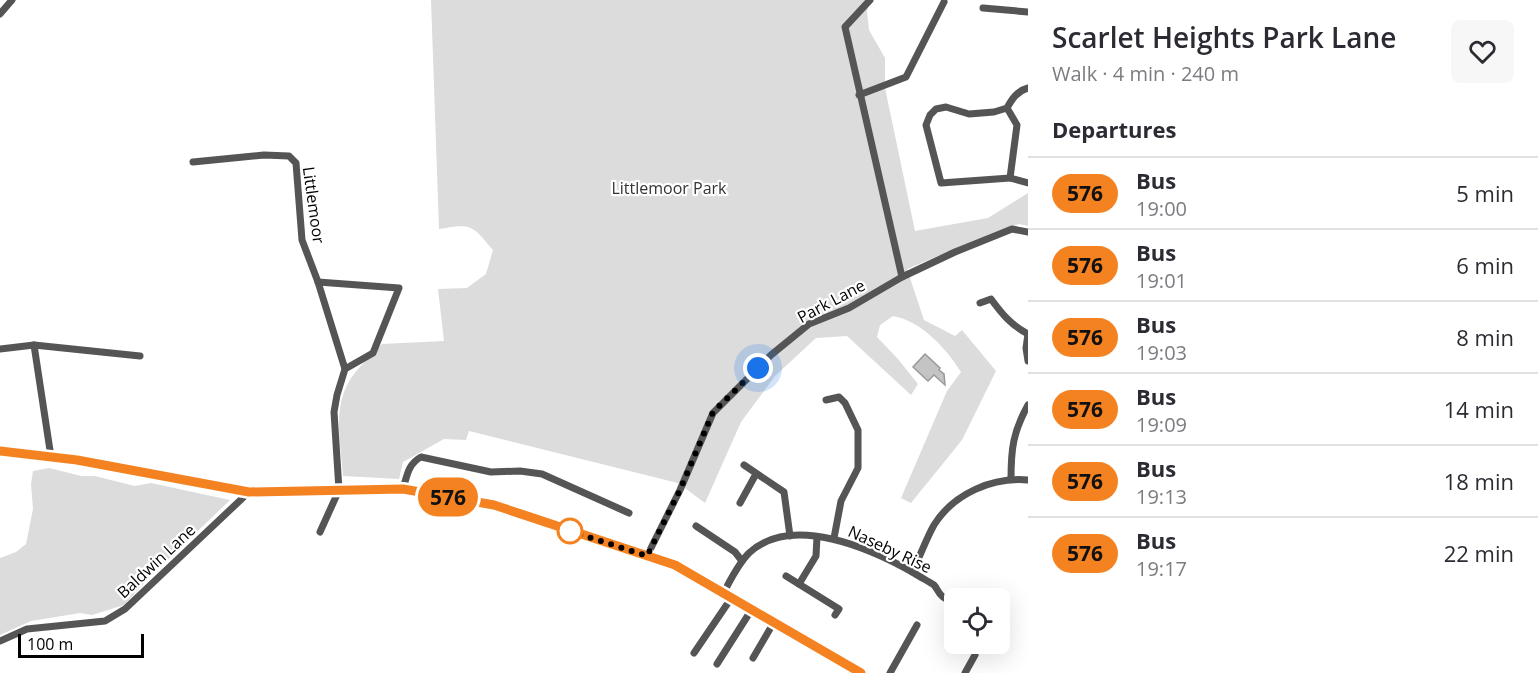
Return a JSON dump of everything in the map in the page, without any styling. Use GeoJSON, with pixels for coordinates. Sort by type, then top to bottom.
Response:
{"type":"FeatureCollection","features":[{"type":"Feature","properties":{"kind":"main road"},"geometry":{"type":"LineString","coordinates":[[0,451],[51,457],[249,492],[403,489],[494,505],[675,565],[861,673]]}},
{"type":"Feature","properties":{"kind":"street"},"geometry":{"type":"LineString","coordinates":[[0,14],[12,0]]}},
{"type":"Feature","properties":{"kind":"street"},"geometry":{"type":"LineString","coordinates":[[870,0],[845,27],[902,277]]}},
{"type":"Feature","properties":{"kind":"street"},"geometry":{"type":"LineString","coordinates":[[859,95],[906,77],[944,2]]}},
{"type":"Feature","properties":{"kind":"street"},"geometry":{"type":"LineString","coordinates":[[983,8],[1028,12]]}},
{"type":"Feature","properties":{"kind":"street"},"geometry":{"type":"LineString","coordinates":[[1028,88],[1021,90],[1007,108],[994,112],[969,114],[946,107],[936,109],[930,115],[926,125],[941,183],[1010,178],[1028,183]]}},
{"type":"Feature","properties":{"kind":"street"},"geometry":{"type":"LineString","coordinates":[[1007,108],[1017,125],[1010,178]]}},
{"type":"Feature","properties":{"kind":"street","name":"Littlemoor"},"geometry":{"type":"LineString","coordinates":[[193,162],[264,155],[289,156],[296,163],[302,240],[318,282],[345,369]]}},
{"type":"Feature","properties":{"kind":"street","name":"Park Lane"},"geometry":{"type":"LineString","coordinates":[[647,556],[680,490],[713,412],[771,355],[809,324],[849,308],[902,277],[1012,229],[1028,232]]}},
{"type":"Feature","properties":{"kind":"street"},"geometry":{"type":"LineString","coordinates":[[318,282],[399,288],[374,353],[345,369],[336,395],[334,412],[339,490],[320,532]]}},
{"type":"Feature","properties":{"kind":"street"},"geometry":{"type":"LineString","coordinates":[[980,303],[991,299],[1013,326],[1028,334],[1026,348],[1028,361]]}},
{"type":"Feature","properties":{"kind":"street"},"geometry":{"type":"LineString","coordinates":[[34,345],[51,457]]}},
{"type":"Feature","properties":{"kind":"street"},"geometry":{"type":"LineString","coordinates":[[0,349],[34,345],[141,356]]}},
{"type":"Feature","properties":{"kind":"street"},"geometry":{"type":"LineString","coordinates":[[826,400],[839,397],[845,403],[858,430],[858,468],[841,501],[834,538]]}},
{"type":"Feature","properties":{"kind":"street"},"geometry":{"type":"LineString","coordinates":[[1011,479],[1011,447],[1028,405]]}},
{"type":"Feature","properties":{"kind":"street"},"geometry":{"type":"LineString","coordinates":[[403,489],[413,461],[421,458],[491,472],[520,471],[542,474],[629,513]]}},
{"type":"Feature","properties":{"kind":"street"},"geometry":{"type":"LineString","coordinates":[[744,465],[784,492],[790,536]]}},
{"type":"Feature","properties":{"kind":"street"},"geometry":{"type":"LineString","coordinates":[[740,503],[756,474]]}},
{"type":"Feature","properties":{"kind":"street"},"geometry":{"type":"LineString","coordinates":[[912,572],[934,525],[945,511],[979,488],[1011,479],[1028,480]]}},
{"type":"Feature","properties":{"kind":"street","name":"Baldwin Lane"},"geometry":{"type":"LineString","coordinates":[[0,641],[27,629],[105,621],[126,609],[249,492]]}},
{"type":"Feature","properties":{"kind":"street"},"geometry":{"type":"LineString","coordinates":[[696,526],[735,552],[742,561]]}},
{"type":"Feature","properties":{"kind":"street","name":"Naseby Rise"},"geometry":{"type":"LineString","coordinates":[[694,653],[728,594],[742,561],[766,542],[790,536],[834,538],[864,548],[935,586],[944,598]]}},
{"type":"Feature","properties":{"kind":"street"},"geometry":{"type":"LineString","coordinates":[[799,584],[816,556],[818,537]]}},
{"type":"Feature","properties":{"kind":"street"},"geometry":{"type":"LineString","coordinates":[[786,576],[839,609],[836,615]]}},
{"type":"Feature","properties":{"kind":"street"},"geometry":{"type":"LineString","coordinates":[[717,664],[752,609]]}},
{"type":"Feature","properties":{"kind":"street"},"geometry":{"type":"LineString","coordinates":[[753,658],[774,622]]}},
{"type":"Feature","properties":{"kind":"street"},"geometry":{"type":"LineString","coordinates":[[890,673],[917,625]]}},
{"type":"Feature","properties":{"kind":"street"},"geometry":{"type":"LineString","coordinates":[[965,673],[975,655]]}},
{"type":"Feature","properties":{"kind":"green space","name":"Littlemoor Park"},"geometry":{"type":"Polygon","coordinates":[[[431,0],[869,0],[867,12],[869,30],[885,58],[885,88],[915,231],[988,218],[1028,193],[1028,226],[1019,224],[995,232],[907,269],[924,320],[955,336],[962,330],[996,371],[962,440],[911,503],[901,498],[947,391],[961,372],[932,337],[913,323],[893,316],[880,325],[877,337],[918,384],[911,395],[847,336],[816,338],[775,376],[741,422],[705,503],[678,483],[469,431],[466,440],[444,439],[403,462],[399,479],[343,476],[339,415],[344,391],[350,380],[382,344],[444,341],[438,289],[467,288],[486,274],[493,250],[480,235],[465,226],[439,229],[431,0]]]}},
{"type":"Feature","properties":{"kind":"green space"},"geometry":{"type":"Polygon","coordinates":[[[49,468],[135,486],[151,483],[230,500],[124,605],[92,615],[80,613],[31,621],[0,635],[0,558],[16,552],[26,544],[33,509],[31,484],[33,471],[49,468]]]}},
{"type":"Feature","properties":{"kind":"building"},"geometry":{"type":"Polygon","coordinates":[[[925,354],[944,374],[945,385],[934,375],[928,381],[913,367],[925,354]]]}},
{"type":"Feature","properties":{"kind":"bus line","name":"576"},"geometry":{"type":"LineString","coordinates":[[0,451],[77,460],[249,492],[403,489],[494,505],[675,565],[861,673]]}},
{"type":"Feature","properties":{"kind":"route"},"geometry":{"type":"LineString","coordinates":[[570,531],[647,556],[680,490],[713,412],[758,368]]}}]}
